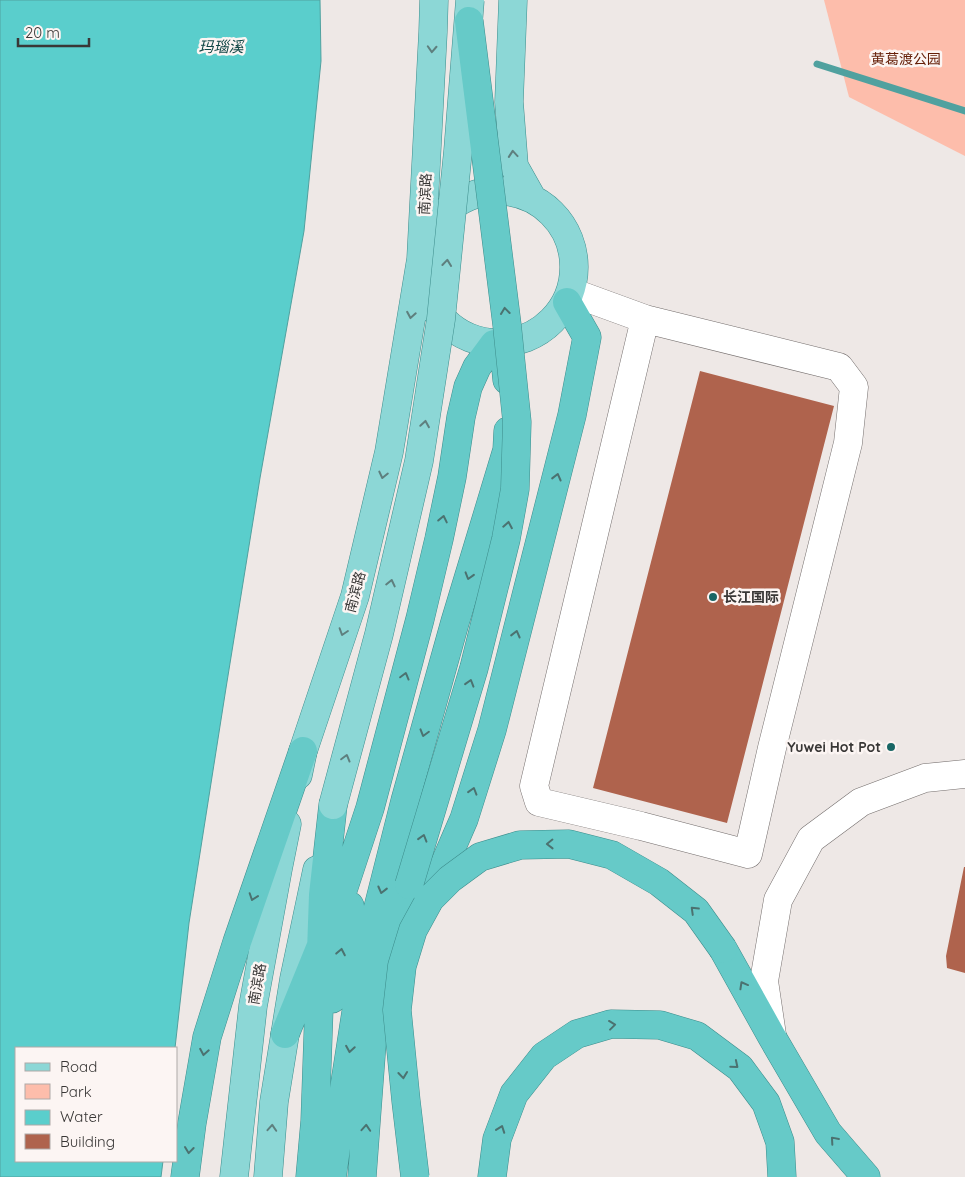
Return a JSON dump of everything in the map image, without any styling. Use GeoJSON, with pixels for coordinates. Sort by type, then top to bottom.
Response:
{"type":"FeatureCollection","features":[{"type":"Feature","properties":{"kind":"highway"},"geometry":{"type":"LineString","coordinates":[[362,1177],[373,1030],[409,885],[474,668],[506,540],[515,489],[515,403],[469,11]]}},
{"type":"Feature","properties":{"kind":"highway"},"geometry":{"type":"LineString","coordinates":[[373,1030],[464,819],[492,730],[572,415],[587,337],[569,297]]}},
{"type":"Feature","properties":{"kind":"highway"},"geometry":{"type":"LineString","coordinates":[[285,1034],[340,900],[370,808],[422,610],[450,486],[461,417],[468,387],[477,367],[494,344],[504,359],[509,398],[507,450],[404,801],[363,967],[332,1177]]}},
{"type":"Feature","properties":{"kind":"highway"},"geometry":{"type":"LineString","coordinates":[[185,1177],[207,1037],[237,942],[303,751]]}},
{"type":"Feature","properties":{"kind":"highway"},"geometry":{"type":"LineString","coordinates":[[315,1121],[323,895],[333,805]]}},
{"type":"Feature","properties":{"kind":"highway"},"geometry":{"type":"LineString","coordinates":[[310,1177],[315,1121],[331,1004],[370,808]]}},
{"type":"Feature","properties":{"kind":"highway"},"geometry":{"type":"LineString","coordinates":[[415,1177],[397,1010],[402,966],[414,930],[430,899],[450,879],[480,857],[520,845],[569,844],[612,856],[659,882],[696,910],[723,949],[828,1133],[866,1177]]}},
{"type":"Feature","properties":{"kind":"highway"},"geometry":{"type":"LineString","coordinates":[[492,1177],[497,1139],[514,1094],[544,1056],[576,1034],[611,1024],[660,1025],[696,1036],[740,1068],[766,1103],[780,1142],[782,1177]]}},
{"type":"Feature","properties":{"kind":"main road","name":"南滨路"},"geometry":{"type":"LineString","coordinates":[[234,1177],[253,1006],[278,869],[303,751],[355,596],[389,452],[422,259],[434,0]]}},
{"type":"Feature","properties":{"kind":"main road"},"geometry":{"type":"LineString","coordinates":[[513,0],[509,102],[514,166],[532,198]]}},
{"type":"Feature","properties":{"kind":"main road","name":"南滨路"},"geometry":{"type":"LineString","coordinates":[[268,1177],[274,1102],[294,979],[313,885],[379,634],[419,461],[441,318],[458,151],[469,11]]}},
{"type":"Feature","properties":{"kind":"main road"},"geometry":{"type":"LineString","coordinates":[[515,191],[532,198],[555,214],[570,240],[576,264],[569,297],[555,319],[528,338],[494,344],[471,340],[454,330],[433,308],[421,275],[425,242],[437,220],[454,204],[475,193],[515,191]]}},
{"type":"Feature","properties":{"kind":"street"},"geometry":{"type":"LineString","coordinates":[[569,297],[645,320],[839,367],[854,387],[848,443],[772,748],[748,854],[539,802],[534,786],[645,320]]}},
{"type":"Feature","properties":{"kind":"street"},"geometry":{"type":"LineString","coordinates":[[772,1036],[764,981],[778,900],[811,839],[861,802],[925,778],[965,774]]}},
{"type":"Feature","properties":{"kind":"green space","name":"黄葛渡公园"},"geometry":{"type":"Polygon","coordinates":[[[824,0],[965,0],[965,156],[849,97],[824,0]]]}},
{"type":"Feature","properties":{"kind":"water"},"geometry":{"type":"Polygon","coordinates":[[[0,0],[320,0],[321,61],[304,231],[260,478],[226,688],[189,923],[175,1047],[15,1047],[15,1162],[163,1162],[161,1177],[0,1177],[0,0]]]}},
{"type":"Feature","properties":{"kind":"building","name":"长江国际"},"geometry":{"type":"Polygon","coordinates":[[[700,371],[834,406],[727,823],[593,788],[700,371]]]}},
{"type":"Feature","properties":{"kind":"building"},"geometry":{"type":"Polygon","coordinates":[[[964,867],[965,973],[947,968],[946,956],[964,867]]]}},
{"type":"Feature","properties":{"kind":"waterway","name":"玛瑙溪"},"geometry":{"type":"LineString","coordinates":[[817,64],[965,111]]}},
{"type":"Feature","properties":{"kind":"place","name":"长江国际"},"geometry":{"type":"Point","coordinates":[713,597]}},
{"type":"Feature","properties":{"kind":"place","name":"Yuwei Hot Pot"},"geometry":{"type":"Point","coordinates":[891,747]}}]}
